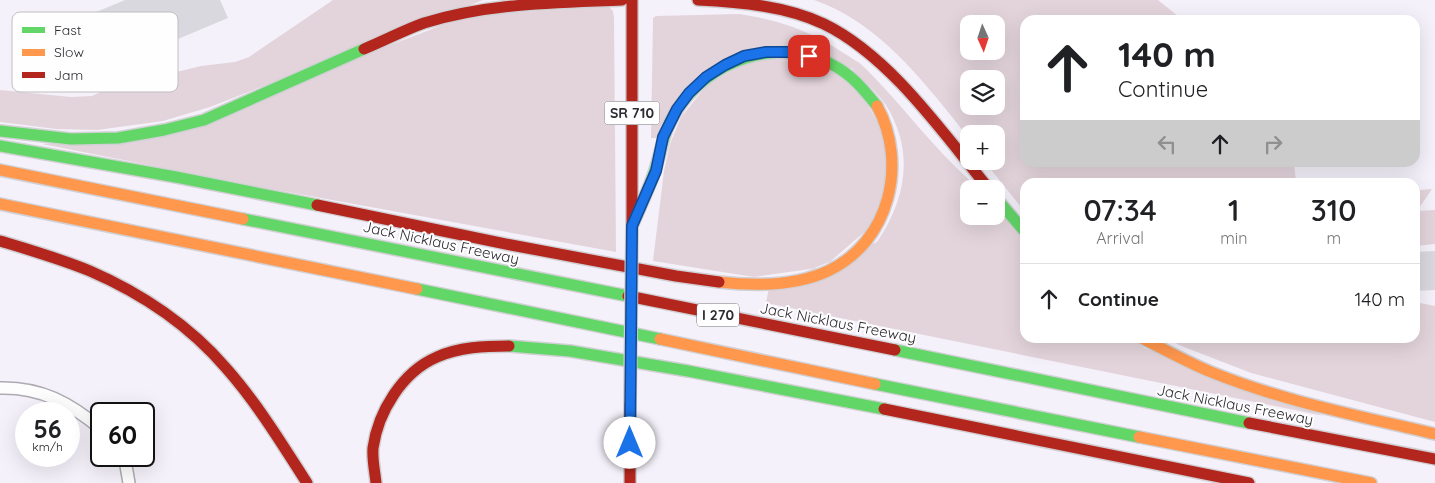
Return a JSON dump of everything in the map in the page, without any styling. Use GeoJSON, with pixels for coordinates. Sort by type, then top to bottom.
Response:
{"type":"FeatureCollection","features":[{"type":"Feature","properties":{"kind":"main road"},"geometry":{"type":"LineString","coordinates":[[0,131],[72,139],[118,138],[164,130],[204,120],[294,79],[431,22],[466,12],[520,4],[622,0]]}},
{"type":"Feature","properties":{"kind":"main road","name":"SR 710"},"geometry":{"type":"LineString","coordinates":[[630,483],[632,0]]}},
{"type":"Feature","properties":{"kind":"main road"},"geometry":{"type":"LineString","coordinates":[[698,0],[754,5],[785,12],[824,24],[856,44],[885,69],[915,100],[982,180]]}},
{"type":"Feature","properties":{"kind":"main road"},"geometry":{"type":"LineString","coordinates":[[0,146],[210,184],[692,279],[753,284],[793,281],[834,269],[853,255],[866,241],[880,220],[889,198],[893,174],[892,150],[886,123],[872,99],[854,78],[830,63],[788,52],[766,52],[744,56],[706,77],[689,93],[677,109],[663,137],[656,171],[632,226]]}},
{"type":"Feature","properties":{"kind":"main road","name":"Jack Nicklaus Freeway"},"geometry":{"type":"LineString","coordinates":[[0,170],[877,346],[1162,406],[1435,459]]}},
{"type":"Feature","properties":{"kind":"main road","name":"I 270"},"geometry":{"type":"LineString","coordinates":[[0,204],[684,345],[1371,483]]}},
{"type":"Feature","properties":{"kind":"main road"},"geometry":{"type":"LineString","coordinates":[[1005,209],[1020,226]]}},
{"type":"Feature","properties":{"kind":"main road"},"geometry":{"type":"LineString","coordinates":[[0,241],[78,266],[118,284],[163,312],[203,344],[237,381],[307,483]]}},
{"type":"Feature","properties":{"kind":"main road"},"geometry":{"type":"LineString","coordinates":[[1151,343],[1224,377],[1310,404],[1435,434]]}},
{"type":"Feature","properties":{"kind":"main road"},"geometry":{"type":"LineString","coordinates":[[376,483],[373,450],[377,431],[387,406],[417,369],[436,357],[457,350],[510,346],[561,351],[730,377],[1249,483]]}},
{"type":"Feature","properties":{"kind":"street"},"geometry":{"type":"LineString","coordinates":[[0,388],[16,388],[51,396],[78,410],[90,420]]}},
{"type":"Feature","properties":{"kind":"street"},"geometry":{"type":"LineString","coordinates":[[126,467],[129,483]]}},
{"type":"Feature","properties":{"kind":"shaded area"},"geometry":{"type":"Polygon","coordinates":[[[333,0],[483,0],[210,107],[163,121],[97,130],[56,129],[0,122],[0,90],[71,97],[92,96],[101,92],[178,92],[178,72],[201,66],[235,62],[249,57],[333,0]]]}},
{"type":"Feature","properties":{"kind":"shaded area"},"geometry":{"type":"Polygon","coordinates":[[[814,0],[1158,0],[1177,15],[1020,15],[1020,167],[1294,167],[1296,178],[1020,178],[1020,206],[1005,187],[1005,180],[999,180],[991,170],[1005,170],[1005,125],[960,125],[960,127],[919,77],[881,40],[838,10],[814,0]]]}},
{"type":"Feature","properties":{"kind":"shaded area"},"geometry":{"type":"Polygon","coordinates":[[[608,6],[613,11],[614,18],[616,252],[261,187],[42,144],[150,137],[466,16],[608,6]]]}},
{"type":"Feature","properties":{"kind":"shaded area"},"geometry":{"type":"Polygon","coordinates":[[[739,14],[767,19],[805,32],[829,44],[864,67],[970,180],[960,180],[960,225],[1005,225],[1005,217],[1020,235],[1020,343],[1138,343],[1145,348],[1324,416],[766,303],[769,287],[877,242],[895,209],[903,175],[904,158],[901,140],[895,123],[886,105],[852,68],[734,55],[657,138],[651,138],[653,18],[656,16],[739,14]]]}},
{"type":"Feature","properties":{"kind":"shaded area"},"geometry":{"type":"Polygon","coordinates":[[[756,58],[823,63],[859,89],[892,149],[877,221],[824,267],[754,277],[653,261],[664,171],[670,144],[681,117],[708,84],[756,58]]]}},
{"type":"Feature","properties":{"kind":"shaded area"},"geometry":{"type":"Polygon","coordinates":[[[1432,189],[1420,207],[1420,190],[1432,189]]]}},
{"type":"Feature","properties":{"kind":"shaded area"},"geometry":{"type":"Polygon","coordinates":[[[1435,210],[1435,244],[1420,246],[1420,211],[1435,210]]]}},
{"type":"Feature","properties":{"kind":"shaded area"},"geometry":{"type":"Polygon","coordinates":[[[1420,303],[1435,306],[1435,422],[1251,373],[1176,343],[1420,343],[1420,303]]]}},
{"type":"Feature","properties":{"kind":"building"},"geometry":{"type":"Polygon","coordinates":[[[125,0],[220,0],[228,18],[178,39],[178,12],[96,12],[125,0]]]}},
{"type":"Feature","properties":{"kind":"building"},"geometry":{"type":"Polygon","coordinates":[[[1435,251],[1435,290],[1420,291],[1420,252],[1435,251]]]}},
{"type":"Feature","properties":{"kind":"traffic: fast"},"geometry":{"type":"LineString","coordinates":[[0,131],[71,139],[118,138],[164,130],[204,120],[364,49]]}},
{"type":"Feature","properties":{"kind":"traffic: fast"},"geometry":{"type":"LineString","coordinates":[[632,226],[650,184],[665,134],[675,113],[688,95],[705,79],[724,67],[745,58],[767,53],[812,56],[846,73],[877,106]]}},
{"type":"Feature","properties":{"kind":"traffic: fast"},"geometry":{"type":"LineString","coordinates":[[0,146],[176,177],[317,205]]}},
{"type":"Feature","properties":{"kind":"traffic: fast"},"geometry":{"type":"LineString","coordinates":[[1005,209],[1020,226]]}},
{"type":"Feature","properties":{"kind":"traffic: fast"},"geometry":{"type":"LineString","coordinates":[[243,219],[628,296]]}},
{"type":"Feature","properties":{"kind":"traffic: fast"},"geometry":{"type":"LineString","coordinates":[[417,289],[660,339]]}},
{"type":"Feature","properties":{"kind":"traffic: fast"},"geometry":{"type":"LineString","coordinates":[[509,346],[570,351],[688,371],[884,409]]}},
{"type":"Feature","properties":{"kind":"traffic: fast"},"geometry":{"type":"LineString","coordinates":[[895,350],[1249,423]]}},
{"type":"Feature","properties":{"kind":"traffic: fast"},"geometry":{"type":"LineString","coordinates":[[875,384],[1139,437]]}},
{"type":"Feature","properties":{"kind":"traffic: slow"},"geometry":{"type":"LineString","coordinates":[[719,282],[775,284],[802,280],[828,271],[849,258],[866,241],[879,221],[887,199],[891,176],[891,152],[886,128],[877,106]]}},
{"type":"Feature","properties":{"kind":"traffic: slow"},"geometry":{"type":"LineString","coordinates":[[0,170],[243,219]]}},
{"type":"Feature","properties":{"kind":"traffic: slow"},"geometry":{"type":"LineString","coordinates":[[0,204],[417,289]]}},
{"type":"Feature","properties":{"kind":"traffic: slow"},"geometry":{"type":"LineString","coordinates":[[630,403],[632,226]]}},
{"type":"Feature","properties":{"kind":"traffic: slow"},"geometry":{"type":"LineString","coordinates":[[660,339],[875,384]]}},
{"type":"Feature","properties":{"kind":"traffic: slow"},"geometry":{"type":"LineString","coordinates":[[1151,343],[1202,368],[1293,400],[1435,434]]}},
{"type":"Feature","properties":{"kind":"traffic: slow"},"geometry":{"type":"LineString","coordinates":[[1139,437],[1371,483]]}},
{"type":"Feature","properties":{"kind":"traffic: jam"},"geometry":{"type":"LineString","coordinates":[[364,49],[424,23],[473,11],[522,5],[622,0]]}},
{"type":"Feature","properties":{"kind":"traffic: jam"},"geometry":{"type":"LineString","coordinates":[[632,0],[632,224]]}},
{"type":"Feature","properties":{"kind":"traffic: jam"},"geometry":{"type":"LineString","coordinates":[[698,0],[730,2],[779,9],[824,24],[848,38],[871,55],[914,98],[982,180]]}},
{"type":"Feature","properties":{"kind":"traffic: jam"},"geometry":{"type":"LineString","coordinates":[[317,205],[511,245],[676,276],[719,282]]}},
{"type":"Feature","properties":{"kind":"traffic: jam"},"geometry":{"type":"LineString","coordinates":[[0,241],[90,271],[146,300],[181,325],[197,338],[237,381],[269,424],[307,483]]}},
{"type":"Feature","properties":{"kind":"traffic: jam"},"geometry":{"type":"LineString","coordinates":[[628,296],[895,350]]}},
{"type":"Feature","properties":{"kind":"traffic: jam"},"geometry":{"type":"LineString","coordinates":[[376,483],[373,448],[380,421],[394,395],[413,372],[437,357],[454,351],[491,346],[509,346]]}},
{"type":"Feature","properties":{"kind":"traffic: jam"},"geometry":{"type":"LineString","coordinates":[[630,403],[630,483]]}},
{"type":"Feature","properties":{"kind":"traffic: jam"},"geometry":{"type":"LineString","coordinates":[[884,409],[1249,483]]}},
{"type":"Feature","properties":{"kind":"traffic: jam"},"geometry":{"type":"LineString","coordinates":[[1249,423],[1435,459]]}},
{"type":"Feature","properties":{"kind":"route"},"geometry":{"type":"LineString","coordinates":[[630,443],[632,226],[656,171],[663,137],[677,109],[689,93],[706,77],[725,65],[744,56],[766,52],[788,52],[809,56]]}}]}
